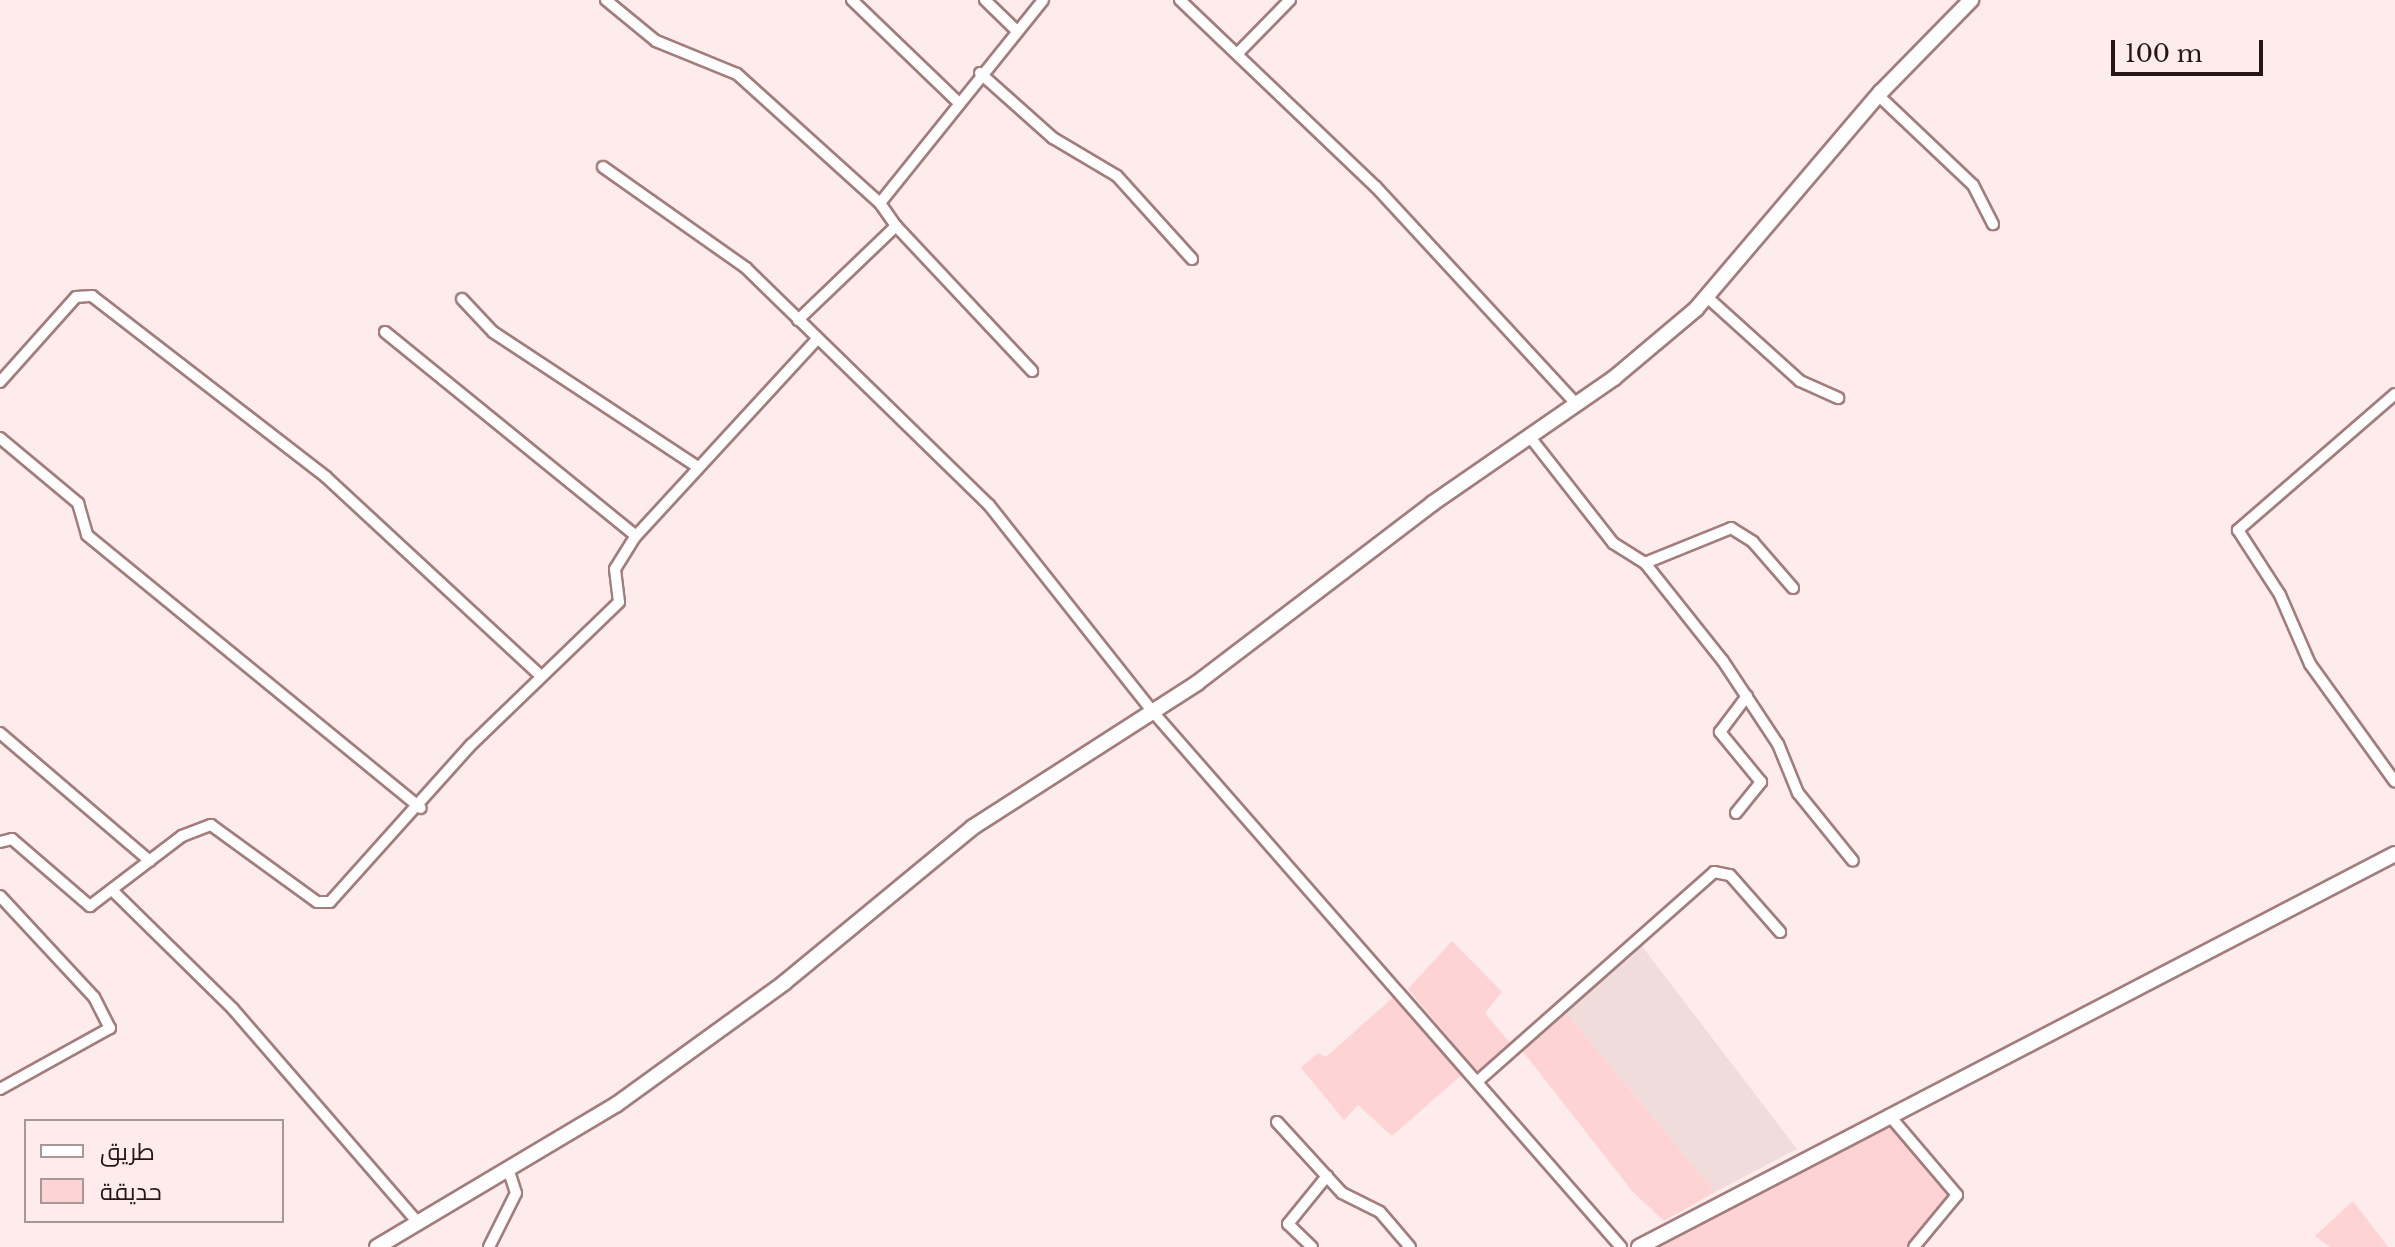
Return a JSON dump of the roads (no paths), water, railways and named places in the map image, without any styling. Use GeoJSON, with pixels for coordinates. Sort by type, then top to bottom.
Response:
{"type":"FeatureCollection","features":[{"type":"Feature","properties":{"kind":"street"},"geometry":{"type":"LineString","coordinates":[[606,0],[656,41],[737,74],[880,203],[896,226],[1032,371]]}},
{"type":"Feature","properties":{"kind":"street"},"geometry":{"type":"LineString","coordinates":[[852,0],[956,100]]}},
{"type":"Feature","properties":{"kind":"street"},"geometry":{"type":"LineString","coordinates":[[985,0],[1017,31]]}},
{"type":"Feature","properties":{"kind":"street"},"geometry":{"type":"LineString","coordinates":[[880,203],[956,100],[1043,0]]}},
{"type":"Feature","properties":{"kind":"street"},"geometry":{"type":"LineString","coordinates":[[1180,0],[1239,52],[1576,404]]}},
{"type":"Feature","properties":{"kind":"street"},"geometry":{"type":"LineString","coordinates":[[1239,52],[1290,0]]}},
{"type":"Feature","properties":{"kind":"street"},"geometry":{"type":"LineString","coordinates":[[377,1247],[509,1171],[784,983],[973,827],[1153,712],[1576,404],[1707,297],[1878,95],[1971,0]]}},
{"type":"Feature","properties":{"kind":"street"},"geometry":{"type":"LineString","coordinates":[[980,73],[1086,163],[1117,176],[1192,259]]}},
{"type":"Feature","properties":{"kind":"street"},"geometry":{"type":"LineString","coordinates":[[1878,95],[1973,185],[1993,224]]}},
{"type":"Feature","properties":{"kind":"street"},"geometry":{"type":"LineString","coordinates":[[603,167],[746,268],[989,505],[1153,712],[1479,1080],[1621,1247]]}},
{"type":"Feature","properties":{"kind":"street"},"geometry":{"type":"LineString","coordinates":[[798,320],[896,226]]}},
{"type":"Feature","properties":{"kind":"street"},"geometry":{"type":"LineString","coordinates":[[0,382],[76,297],[92,296],[326,477],[541,676]]}},
{"type":"Feature","properties":{"kind":"street"},"geometry":{"type":"LineString","coordinates":[[1707,297],[1800,381],[1838,398]]}},
{"type":"Feature","properties":{"kind":"street"},"geometry":{"type":"LineString","coordinates":[[462,299],[493,332],[696,466]]}},
{"type":"Feature","properties":{"kind":"street"},"geometry":{"type":"LineString","coordinates":[[385,332],[636,536]]}},
{"type":"Feature","properties":{"kind":"street"},"geometry":{"type":"LineString","coordinates":[[0,842],[12,839],[86,905],[113,891],[198,825],[211,825],[324,905],[421,808],[541,676],[619,602],[615,569],[636,536],[696,466],[817,339]]}},
{"type":"Feature","properties":{"kind":"street"},"geometry":{"type":"LineString","coordinates":[[2395,394],[2238,530],[2280,595],[2310,664],[2395,782]]}},
{"type":"Feature","properties":{"kind":"street"},"geometry":{"type":"LineString","coordinates":[[1530,437],[1613,543],[1645,563],[1747,696],[1798,793],[1853,861]]}},
{"type":"Feature","properties":{"kind":"street"},"geometry":{"type":"LineString","coordinates":[[0,438],[78,503],[87,535],[421,808]]}},
{"type":"Feature","properties":{"kind":"street"},"geometry":{"type":"LineString","coordinates":[[1645,563],[1731,528],[1753,542],[1793,588]]}},
{"type":"Feature","properties":{"kind":"street"},"geometry":{"type":"LineString","coordinates":[[1736,813],[1761,782],[1721,728],[1747,696]]}},
{"type":"Feature","properties":{"kind":"street"},"geometry":{"type":"LineString","coordinates":[[0,733],[150,861]]}},
{"type":"Feature","properties":{"kind":"street"},"geometry":{"type":"LineString","coordinates":[[1639,1247],[2395,854]]}},
{"type":"Feature","properties":{"kind":"street"},"geometry":{"type":"LineString","coordinates":[[1479,1080],[1714,872],[1730,875],[1780,932]]}},
{"type":"Feature","properties":{"kind":"street"},"geometry":{"type":"LineString","coordinates":[[113,891],[233,1009],[419,1224]]}},
{"type":"Feature","properties":{"kind":"street"},"geometry":{"type":"LineString","coordinates":[[0,896],[94,997],[110,1028],[0,1089]]}},
{"type":"Feature","properties":{"kind":"street"},"geometry":{"type":"LineString","coordinates":[[1889,1115],[1957,1195],[1914,1247]]}},
{"type":"Feature","properties":{"kind":"street"},"geometry":{"type":"LineString","coordinates":[[1277,1122],[1327,1176],[1380,1212],[1410,1247]]}},
{"type":"Feature","properties":{"kind":"street"},"geometry":{"type":"LineString","coordinates":[[489,1247],[516,1193],[509,1171]]}},
{"type":"Feature","properties":{"kind":"street"},"geometry":{"type":"LineString","coordinates":[[1312,1247],[1288,1224],[1327,1176]]}}]}
